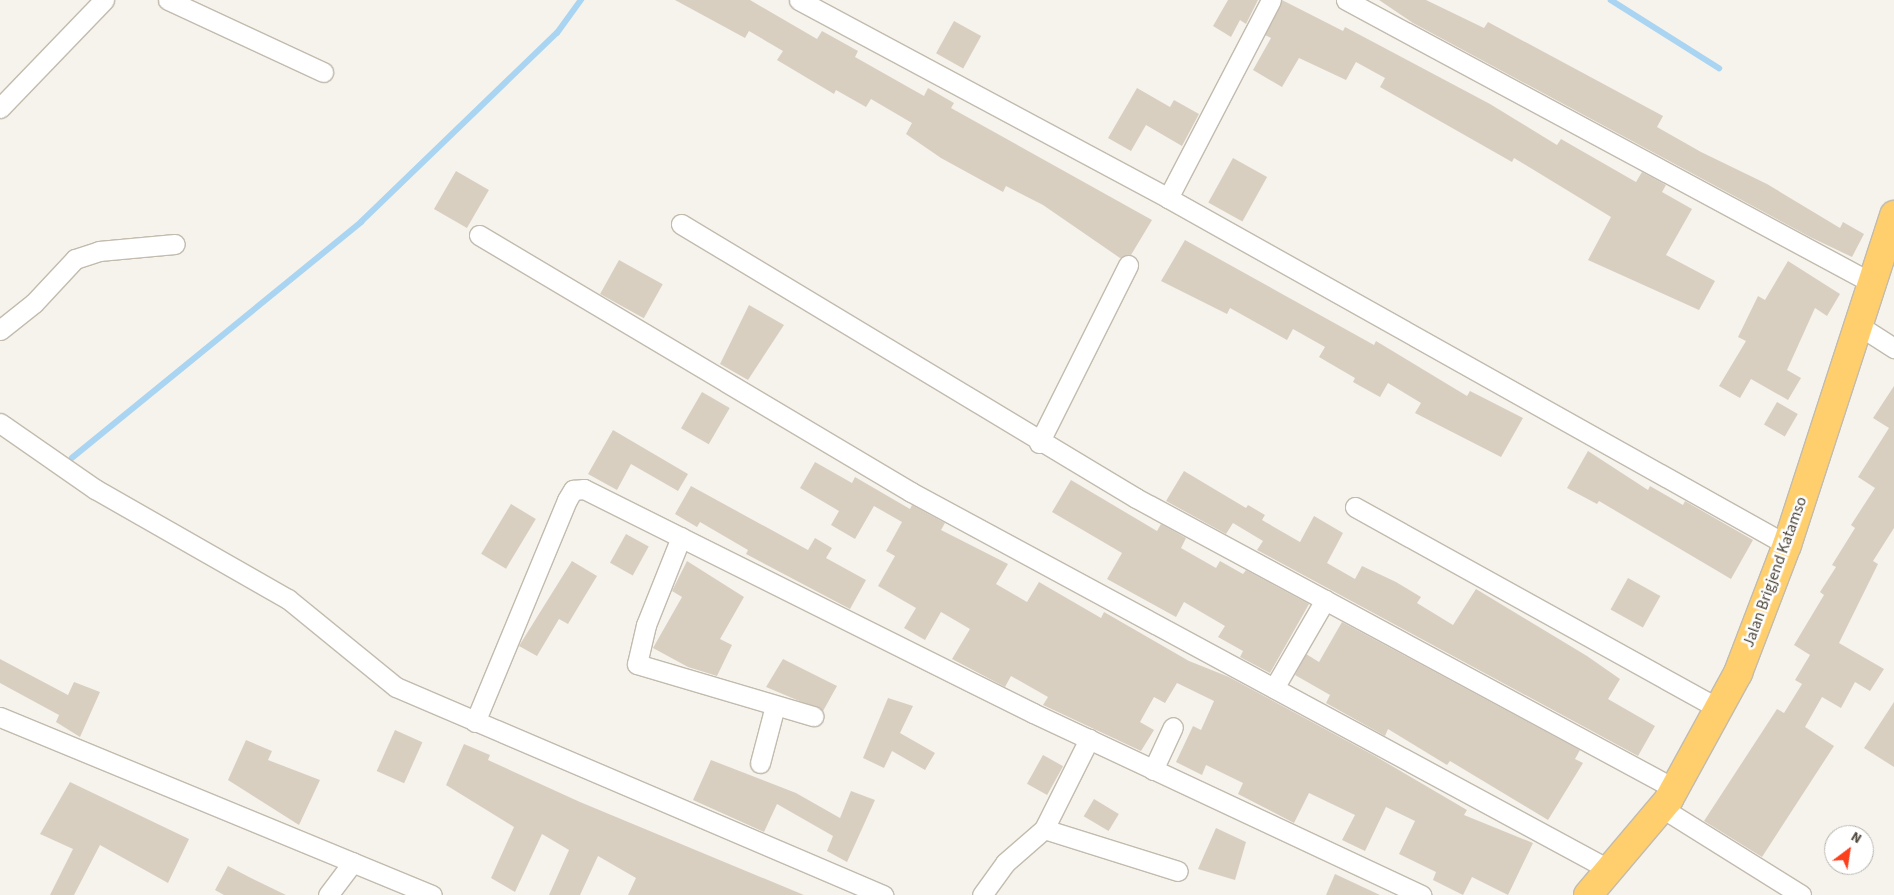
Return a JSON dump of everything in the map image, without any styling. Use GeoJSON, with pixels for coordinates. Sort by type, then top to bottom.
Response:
{"type":"FeatureCollection","features":[{"type":"Feature","properties":{"kind":"highway","name":"Jalan Brigjend Katamso"},"geometry":{"type":"LineString","coordinates":[[1588,895],[1612,871],[1668,798],[1720,709],[1787,545],[1894,215]]}},
{"type":"Feature","properties":{"kind":"street"},"geometry":{"type":"LineString","coordinates":[[0,108],[104,0]]}},
{"type":"Feature","properties":{"kind":"street"},"geometry":{"type":"LineString","coordinates":[[168,0],[322,72]]}},
{"type":"Feature","properties":{"kind":"street"},"geometry":{"type":"LineString","coordinates":[[799,0],[1168,198],[1787,545]]}},
{"type":"Feature","properties":{"kind":"street"},"geometry":{"type":"LineString","coordinates":[[1168,198],[1271,0]]}},
{"type":"Feature","properties":{"kind":"street"},"geometry":{"type":"LineString","coordinates":[[1346,0],[1872,283]]}},
{"type":"Feature","properties":{"kind":"street"},"geometry":{"type":"LineString","coordinates":[[681,224],[1040,443],[1325,600],[1668,798],[1801,895]]}},
{"type":"Feature","properties":{"kind":"street"},"geometry":{"type":"LineString","coordinates":[[478,235],[911,492],[1612,871]]}},
{"type":"Feature","properties":{"kind":"street"},"geometry":{"type":"LineString","coordinates":[[0,330],[34,303],[58,272],[75,259],[98,251],[175,244]]}},
{"type":"Feature","properties":{"kind":"street"},"geometry":{"type":"LineString","coordinates":[[1040,443],[1128,265]]}},
{"type":"Feature","properties":{"kind":"street"},"geometry":{"type":"LineString","coordinates":[[1858,324],[1894,348]]}},
{"type":"Feature","properties":{"kind":"street"},"geometry":{"type":"LineString","coordinates":[[0,423],[95,489],[288,599],[396,687],[883,895]]}},
{"type":"Feature","properties":{"kind":"street"},"geometry":{"type":"LineString","coordinates":[[475,722],[570,493],[584,489],[1089,739],[1422,895]]}},
{"type":"Feature","properties":{"kind":"street"},"geometry":{"type":"LineString","coordinates":[[1355,507],[1720,709]]}},
{"type":"Feature","properties":{"kind":"street"},"geometry":{"type":"LineString","coordinates":[[681,537],[646,625],[637,664],[813,716]]}},
{"type":"Feature","properties":{"kind":"street"},"geometry":{"type":"LineString","coordinates":[[1274,688],[1325,600]]}},
{"type":"Feature","properties":{"kind":"street"},"geometry":{"type":"LineString","coordinates":[[760,763],[775,706]]}},
{"type":"Feature","properties":{"kind":"street"},"geometry":{"type":"LineString","coordinates":[[0,717],[432,895]]}},
{"type":"Feature","properties":{"kind":"street"},"geometry":{"type":"LineString","coordinates":[[1153,770],[1173,727]]}},
{"type":"Feature","properties":{"kind":"street"},"geometry":{"type":"LineString","coordinates":[[982,895],[1005,863],[1044,829],[1089,739]]}},
{"type":"Feature","properties":{"kind":"street"},"geometry":{"type":"LineString","coordinates":[[1044,829],[1178,871]]}},
{"type":"Feature","properties":{"kind":"street"},"geometry":{"type":"LineString","coordinates":[[328,895],[353,862]]}},
{"type":"Feature","properties":{"kind":"building"},"geometry":{"type":"Polygon","coordinates":[[[675,0],[750,0],[817,39],[822,31],[858,51],[855,57],[924,96],[928,88],[954,103],[951,108],[1152,220],[1131,255],[1120,258],[1043,205],[1006,186],[1003,192],[941,158],[906,134],[912,123],[871,99],[866,107],[836,90],[834,94],[777,60],[783,51],[749,31],[745,38],[675,0]]]}},
{"type":"Feature","properties":{"kind":"building"},"geometry":{"type":"Polygon","coordinates":[[[1228,0],[1258,0],[1246,24],[1240,20],[1231,37],[1213,26],[1228,0]]]}},
{"type":"Feature","properties":{"kind":"building"},"geometry":{"type":"Polygon","coordinates":[[[1282,0],[1343,31],[1345,27],[1490,104],[1557,145],[1561,139],[1636,182],[1642,172],[1666,185],[1662,192],[1692,209],[1666,255],[1715,281],[1699,310],[1588,260],[1611,217],[1514,158],[1512,162],[1380,87],[1385,78],[1356,62],[1346,80],[1299,58],[1282,87],[1253,70],[1271,38],[1265,35],[1282,0]]]}},
{"type":"Feature","properties":{"kind":"building"},"geometry":{"type":"Polygon","coordinates":[[[1379,0],[1426,0],[1484,28],[1488,22],[1663,116],[1657,127],[1701,152],[1767,184],[1840,228],[1843,222],[1864,234],[1852,257],[1810,237],[1413,23],[1379,0]]]}},
{"type":"Feature","properties":{"kind":"building"},"geometry":{"type":"Polygon","coordinates":[[[954,21],[981,36],[963,68],[936,53],[954,21]]]}},
{"type":"Feature","properties":{"kind":"building"},"geometry":{"type":"Polygon","coordinates":[[[1137,88],[1170,107],[1174,100],[1199,114],[1182,146],[1146,125],[1131,151],[1108,138],[1137,88]]]}},
{"type":"Feature","properties":{"kind":"building"},"geometry":{"type":"Polygon","coordinates":[[[1233,158],[1267,177],[1242,222],[1208,203],[1233,158]]]}},
{"type":"Feature","properties":{"kind":"building"},"geometry":{"type":"Polygon","coordinates":[[[456,171],[489,190],[467,228],[434,209],[456,171]]]}},
{"type":"Feature","properties":{"kind":"building"},"geometry":{"type":"Polygon","coordinates":[[[1185,240],[1374,345],[1376,341],[1467,396],[1470,391],[1523,418],[1501,457],[1415,413],[1421,403],[1388,383],[1380,397],[1353,382],[1355,378],[1319,357],[1325,347],[1293,329],[1287,340],[1230,308],[1227,314],[1161,281],[1185,240]]]}},
{"type":"Feature","properties":{"kind":"building"},"geometry":{"type":"Polygon","coordinates":[[[619,260],[663,284],[644,318],[600,294],[619,260]]]}},
{"type":"Feature","properties":{"kind":"building"},"geometry":{"type":"Polygon","coordinates":[[[1788,261],[1840,294],[1827,316],[1815,308],[1787,370],[1801,378],[1788,400],[1751,379],[1740,398],[1719,386],[1746,341],[1738,337],[1758,296],[1765,300],[1788,261]]]}},
{"type":"Feature","properties":{"kind":"building"},"geometry":{"type":"Polygon","coordinates":[[[749,305],[784,325],[748,380],[720,364],[749,305]]]}},
{"type":"Feature","properties":{"kind":"building"},"geometry":{"type":"Polygon","coordinates":[[[1894,386],[1894,528],[1873,561],[1878,564],[1839,643],[1884,669],[1870,691],[1855,682],[1841,708],[1822,697],[1805,727],[1834,746],[1762,857],[1704,821],[1777,709],[1784,713],[1802,684],[1795,680],[1810,655],[1794,645],[1824,595],[1820,592],[1836,567],[1832,565],[1855,528],[1851,525],[1875,488],[1858,477],[1889,428],[1873,418],[1894,386]]]}},
{"type":"Feature","properties":{"kind":"building"},"geometry":{"type":"Polygon","coordinates":[[[702,392],[730,408],[709,444],[681,428],[702,392]]]}},
{"type":"Feature","properties":{"kind":"building"},"geometry":{"type":"Polygon","coordinates":[[[1777,402],[1798,414],[1785,437],[1764,425],[1777,402]]]}},
{"type":"Feature","properties":{"kind":"building"},"geometry":{"type":"Polygon","coordinates":[[[613,430],[688,474],[678,491],[631,464],[617,490],[588,474],[613,430]]]}},
{"type":"Feature","properties":{"kind":"building"},"geometry":{"type":"Polygon","coordinates":[[[1588,451],[1648,490],[1650,486],[1683,505],[1685,501],[1753,540],[1731,579],[1599,501],[1597,504],[1567,488],[1588,451]]]}},
{"type":"Feature","properties":{"kind":"building"},"geometry":{"type":"Polygon","coordinates":[[[815,462],[852,483],[855,477],[910,509],[912,505],[945,523],[941,530],[1008,564],[996,584],[1027,602],[1039,582],[1101,618],[1104,612],[1189,661],[1229,677],[1375,756],[1467,810],[1464,815],[1533,843],[1508,895],[1472,877],[1463,895],[1433,880],[1436,872],[1399,854],[1415,821],[1386,807],[1365,851],[1342,840],[1355,815],[1309,793],[1294,823],[1238,794],[1243,783],[1206,765],[1202,775],[1176,762],[1193,726],[1201,730],[1214,701],[1177,683],[1165,703],[1154,697],[1140,722],[1154,730],[1141,751],[1043,705],[1048,697],[1011,676],[1005,687],[952,659],[970,629],[941,612],[925,640],[904,628],[916,608],[878,586],[895,556],[886,551],[902,522],[874,506],[855,539],[831,525],[839,511],[800,488],[815,462]]]}},
{"type":"Feature","properties":{"kind":"building"},"geometry":{"type":"Polygon","coordinates":[[[1184,471],[1246,508],[1248,505],[1265,515],[1262,520],[1300,542],[1314,516],[1343,533],[1327,563],[1355,579],[1362,566],[1396,582],[1421,597],[1417,603],[1453,625],[1476,589],[1587,656],[1620,679],[1608,699],[1655,726],[1638,756],[1257,550],[1263,541],[1233,523],[1226,534],[1166,501],[1184,471]]]}},
{"type":"Feature","properties":{"kind":"building"},"geometry":{"type":"Polygon","coordinates":[[[1071,480],[1157,531],[1161,524],[1186,538],[1181,548],[1216,568],[1220,561],[1243,574],[1246,570],[1309,604],[1270,673],[1240,657],[1243,651],[1218,637],[1225,626],[1184,602],[1176,617],[1107,579],[1122,553],[1052,512],[1071,480]]]}},
{"type":"Feature","properties":{"kind":"building"},"geometry":{"type":"Polygon","coordinates":[[[691,486],[808,550],[815,538],[832,548],[826,558],[866,580],[850,609],[746,554],[748,550],[700,522],[697,527],[675,514],[691,486]]]}},
{"type":"Feature","properties":{"kind":"building"},"geometry":{"type":"Polygon","coordinates":[[[511,504],[536,519],[506,569],[481,554],[511,504]]]}},
{"type":"Feature","properties":{"kind":"building"},"geometry":{"type":"Polygon","coordinates":[[[626,534],[649,547],[633,575],[610,563],[626,534]]]}},
{"type":"Feature","properties":{"kind":"building"},"geometry":{"type":"Polygon","coordinates":[[[572,561],[597,576],[568,624],[559,619],[537,656],[519,646],[572,561]]]}},
{"type":"Feature","properties":{"kind":"building"},"geometry":{"type":"Polygon","coordinates":[[[687,561],[744,597],[720,639],[732,645],[717,676],[688,667],[653,648],[682,597],[672,591],[687,561]]]}},
{"type":"Feature","properties":{"kind":"building"},"geometry":{"type":"Polygon","coordinates":[[[1628,578],[1660,596],[1643,627],[1611,609],[1628,578]]]}},
{"type":"Feature","properties":{"kind":"building"},"geometry":{"type":"Polygon","coordinates":[[[1342,622],[1580,750],[1575,759],[1583,763],[1548,820],[1450,761],[1447,765],[1388,729],[1385,736],[1326,703],[1330,695],[1295,675],[1306,654],[1319,662],[1342,622]]]}},
{"type":"Feature","properties":{"kind":"building"},"geometry":{"type":"Polygon","coordinates":[[[0,659],[68,695],[74,682],[100,692],[80,737],[56,722],[59,715],[0,683],[0,659]]]}},
{"type":"Feature","properties":{"kind":"building"},"geometry":{"type":"Polygon","coordinates":[[[783,659],[837,686],[823,711],[766,687],[783,659]]]}},
{"type":"Feature","properties":{"kind":"building"},"geometry":{"type":"Polygon","coordinates":[[[888,698],[913,706],[900,733],[935,753],[925,770],[892,751],[884,768],[863,758],[888,698]]]}},
{"type":"Feature","properties":{"kind":"building"},"geometry":{"type":"Polygon","coordinates":[[[1894,702],[1894,767],[1864,748],[1894,702]]]}},
{"type":"Feature","properties":{"kind":"building"},"geometry":{"type":"Polygon","coordinates":[[[395,730],[422,742],[404,783],[377,771],[395,730]]]}},
{"type":"Feature","properties":{"kind":"building"},"geometry":{"type":"Polygon","coordinates":[[[246,740],[272,751],[268,760],[320,780],[299,825],[228,780],[246,740]]]}},
{"type":"Feature","properties":{"kind":"building"},"geometry":{"type":"Polygon","coordinates":[[[464,744],[490,755],[488,760],[580,802],[804,895],[628,895],[636,878],[598,856],[580,895],[549,895],[569,850],[542,834],[515,892],[491,878],[514,827],[446,785],[464,744]]]}},
{"type":"Feature","properties":{"kind":"building"},"geometry":{"type":"Polygon","coordinates":[[[1043,755],[1063,766],[1047,795],[1027,784],[1043,755]]]}},
{"type":"Feature","properties":{"kind":"building"},"geometry":{"type":"Polygon","coordinates":[[[711,760],[796,793],[840,818],[851,791],[875,800],[847,862],[827,851],[833,836],[777,804],[764,832],[693,800],[711,760]]]}},
{"type":"Feature","properties":{"kind":"building"},"geometry":{"type":"Polygon","coordinates":[[[70,782],[189,839],[168,883],[100,845],[74,895],[50,895],[73,849],[40,834],[70,782]]]}},
{"type":"Feature","properties":{"kind":"building"},"geometry":{"type":"Polygon","coordinates":[[[1094,799],[1119,814],[1109,831],[1084,816],[1094,799]]]}},
{"type":"Feature","properties":{"kind":"building"},"geometry":{"type":"Polygon","coordinates":[[[1216,828],[1246,842],[1235,880],[1198,869],[1216,828]]]}},
{"type":"Feature","properties":{"kind":"building"},"geometry":{"type":"Polygon","coordinates":[[[228,866],[286,895],[224,895],[215,890],[228,866]]]}},
{"type":"Feature","properties":{"kind":"building"},"geometry":{"type":"Polygon","coordinates":[[[1335,874],[1380,895],[1326,895],[1335,874]]]}},
{"type":"Feature","properties":{"kind":"waterway"},"geometry":{"type":"LineString","coordinates":[[72,458],[361,222],[557,33],[581,0]]}},
{"type":"Feature","properties":{"kind":"waterway"},"geometry":{"type":"LineString","coordinates":[[1611,0],[1719,68]]}}]}
